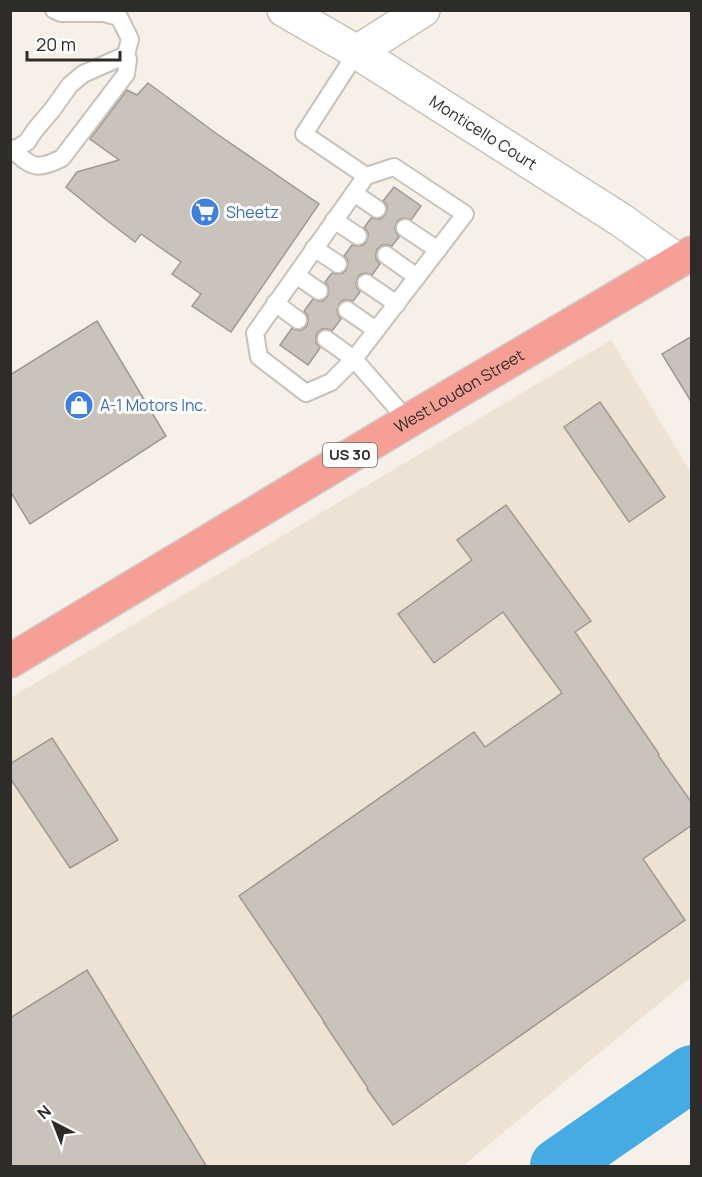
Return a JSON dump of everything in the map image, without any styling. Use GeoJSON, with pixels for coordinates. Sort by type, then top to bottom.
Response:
{"type":"FeatureCollection","features":[{"type":"Feature","properties":{"kind":"highway","name":"West Loudon Street"},"geometry":{"type":"LineString","coordinates":[[10,661],[685,257]]}},
{"type":"Feature","properties":{"kind":"street","name":"Monticello Court"},"geometry":{"type":"LineString","coordinates":[[284,10],[357,52],[621,220],[685,257]]}},
{"type":"Feature","properties":{"kind":"street"},"geometry":{"type":"LineString","coordinates":[[357,52],[423,10]]}},
{"type":"Feature","properties":{"kind":"lane"},"geometry":{"type":"LineString","coordinates":[[54,10],[61,13],[104,13],[119,17],[130,39],[126,55],[128,59],[126,74],[62,158],[47,166],[28,164],[12,149],[27,142],[76,79],[126,55]]}},
{"type":"Feature","properties":{"kind":"lane"},"geometry":{"type":"LineString","coordinates":[[357,52],[304,134],[366,176]]}},
{"type":"Feature","properties":{"kind":"lane"},"geometry":{"type":"LineString","coordinates":[[394,167],[465,214],[354,359],[331,382],[306,393],[259,357],[255,333],[366,176],[394,167]]}},
{"type":"Feature","properties":{"kind":"lane"},"geometry":{"type":"LineString","coordinates":[[354,193],[377,209]]}},
{"type":"Feature","properties":{"kind":"lane"},"geometry":{"type":"LineString","coordinates":[[334,220],[358,236]]}},
{"type":"Feature","properties":{"kind":"lane"},"geometry":{"type":"LineString","coordinates":[[405,228],[438,250]]}},
{"type":"Feature","properties":{"kind":"lane"},"geometry":{"type":"LineString","coordinates":[[314,248],[338,264]]}},
{"type":"Feature","properties":{"kind":"lane"},"geometry":{"type":"LineString","coordinates":[[386,255],[417,277]]}},
{"type":"Feature","properties":{"kind":"lane"},"geometry":{"type":"LineString","coordinates":[[296,274],[319,291]]}},
{"type":"Feature","properties":{"kind":"lane"},"geometry":{"type":"LineString","coordinates":[[366,283],[397,304]]}},
{"type":"Feature","properties":{"kind":"lane"},"geometry":{"type":"LineString","coordinates":[[275,303],[298,320]]}},
{"type":"Feature","properties":{"kind":"lane"},"geometry":{"type":"LineString","coordinates":[[347,310],[376,330]]}},
{"type":"Feature","properties":{"kind":"lane"},"geometry":{"type":"LineString","coordinates":[[326,339],[354,359],[408,421]]}},
{"type":"Feature","properties":{"kind":"shaded area"},"geometry":{"type":"Polygon","coordinates":[[[611,340],[691,473],[691,977],[463,1166],[11,1166],[10,698],[611,340]]]}},
{"type":"Feature","properties":{"kind":"building","name":"Sheetz"},"geometry":{"type":"Polygon","coordinates":[[[148,83],[319,204],[231,332],[192,306],[201,294],[172,274],[181,262],[141,234],[135,242],[66,187],[77,172],[119,160],[90,139],[127,90],[137,95],[148,83]]]}},
{"type":"Feature","properties":{"kind":"building"},"geometry":{"type":"Polygon","coordinates":[[[394,187],[421,206],[411,220],[405,218],[397,222],[395,228],[399,237],[392,246],[382,245],[377,249],[376,259],[380,264],[372,275],[366,273],[358,277],[356,283],[360,292],[353,301],[343,300],[339,304],[337,310],[341,319],[332,331],[322,329],[317,333],[316,343],[320,348],[308,365],[280,345],[292,328],[302,330],[307,326],[308,316],[304,311],[313,299],[323,301],[327,297],[329,291],[325,282],[332,273],[343,273],[346,270],[348,264],[344,256],[352,245],[363,245],[366,242],[368,232],[364,228],[371,218],[381,219],[385,215],[387,205],[383,201],[394,187]]]}},
{"type":"Feature","properties":{"kind":"building","name":"A-1 Motors Inc."},"geometry":{"type":"Polygon","coordinates":[[[97,321],[166,436],[30,524],[10,491],[10,375],[97,321]]]}},
{"type":"Feature","properties":{"kind":"building"},"geometry":{"type":"Polygon","coordinates":[[[692,336],[692,403],[662,354],[692,336]]]}},
{"type":"Feature","properties":{"kind":"building"},"geometry":{"type":"Polygon","coordinates":[[[600,402],[665,497],[629,522],[564,427],[600,402]]]}},
{"type":"Feature","properties":{"kind":"building"},"geometry":{"type":"Polygon","coordinates":[[[506,505],[591,621],[575,632],[692,803],[692,825],[643,859],[685,920],[393,1125],[239,896],[474,732],[485,747],[562,693],[503,612],[434,663],[398,614],[472,560],[457,540],[506,505]]]}},
{"type":"Feature","properties":{"kind":"building"},"geometry":{"type":"Polygon","coordinates":[[[52,738],[118,840],[70,868],[10,778],[10,764],[52,738]]]}},
{"type":"Feature","properties":{"kind":"building"},"geometry":{"type":"Polygon","coordinates":[[[87,970],[207,1167],[10,1167],[10,1018],[87,970]]]}},
{"type":"Feature","properties":{"kind":"waterway"},"geometry":{"type":"LineString","coordinates":[[558,1166],[692,1073]]}},
{"type":"Feature","properties":{"kind":"place","name":"Sheetz"},"geometry":{"type":"Point","coordinates":[205,212]}},
{"type":"Feature","properties":{"kind":"place","name":"A-1 Motors Inc."},"geometry":{"type":"Point","coordinates":[79,405]}}]}
